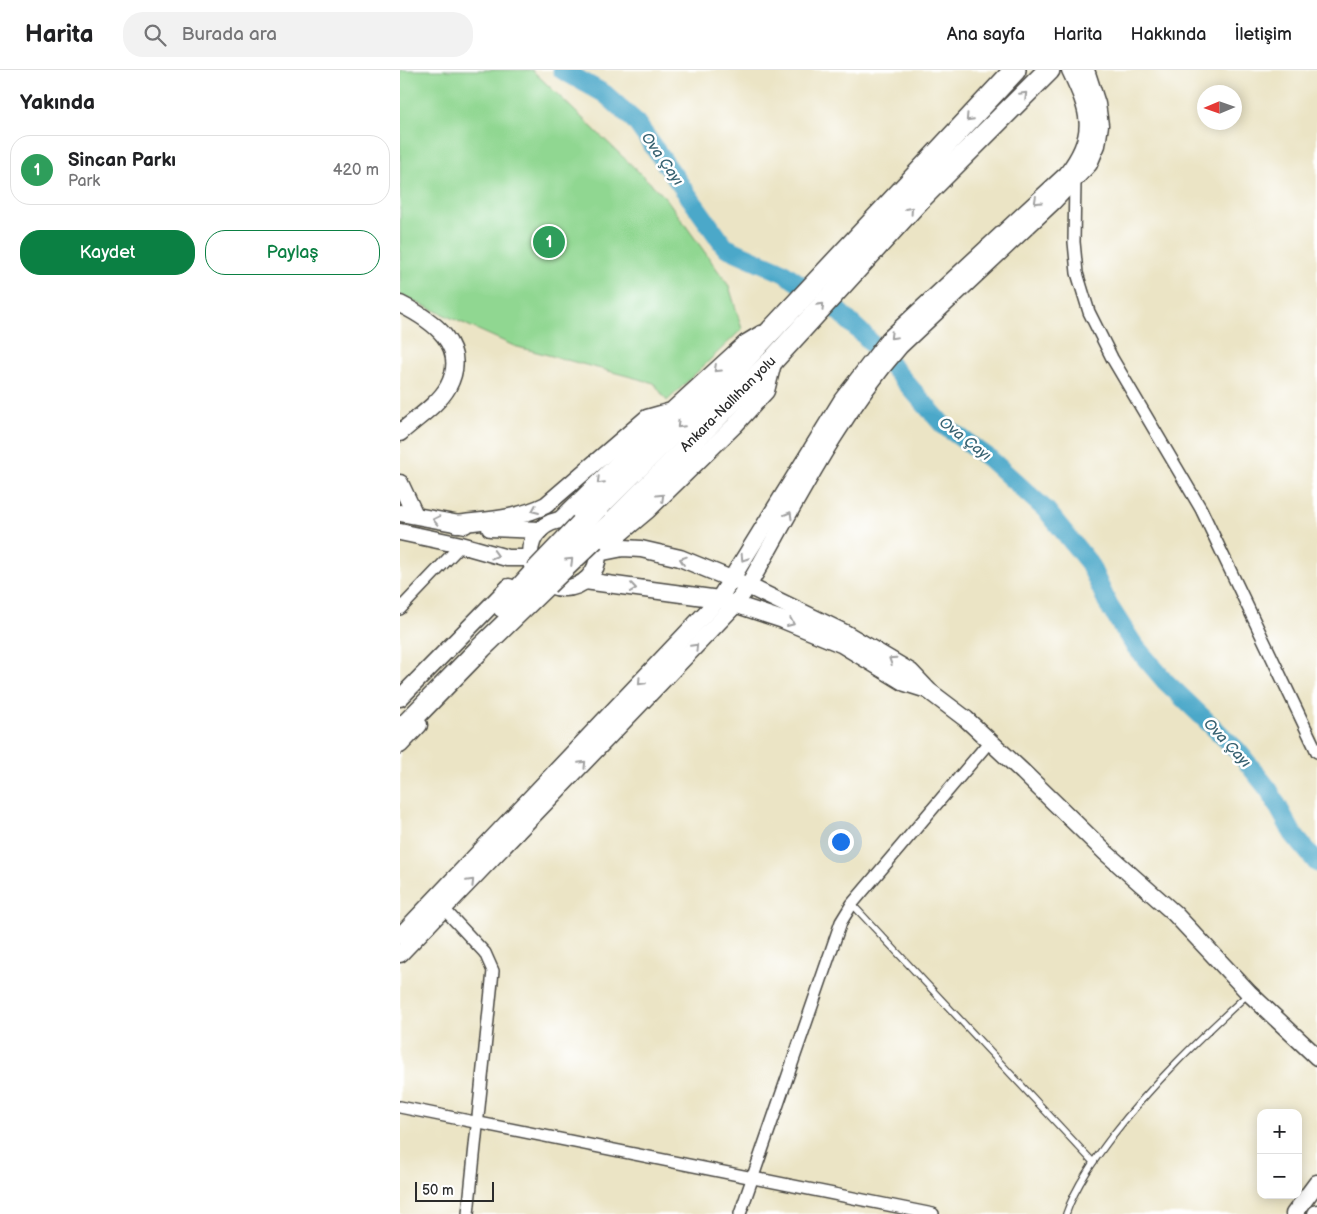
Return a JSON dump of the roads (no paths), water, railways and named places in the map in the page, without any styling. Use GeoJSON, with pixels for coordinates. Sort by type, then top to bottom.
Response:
{"type":"FeatureCollection","features":[{"type":"Feature","properties":{"kind":"highway","name":"Ankara-Nallıhan yolu"},"geometry":{"type":"LineString","coordinates":[[593,535],[706,399],[778,333],[870,239],[1015,70]]}},
{"type":"Feature","properties":{"kind":"highway","name":"Ankara-Nallıhan yolu"},"geometry":{"type":"LineString","coordinates":[[870,239],[920,199],[1049,70]]}},
{"type":"Feature","properties":{"kind":"highway","name":"Ankara-Nallıhan yolu"},"geometry":{"type":"LineString","coordinates":[[400,713],[540,573],[610,525],[774,359],[778,333]]}},
{"type":"Feature","properties":{"kind":"highway","name":"Ankara-Nallıhan yolu"},"geometry":{"type":"LineString","coordinates":[[400,731],[481,648],[540,573]]}},
{"type":"Feature","properties":{"kind":"main road"},"geometry":{"type":"LineString","coordinates":[[400,936],[719,599],[854,382],[889,339],[1067,174],[1079,158],[1087,139],[1089,119],[1083,97],[1070,70]]}},
{"type":"Feature","properties":{"kind":"main road"},"geometry":{"type":"LineString","coordinates":[[400,954],[735,605],[748,586],[853,405],[879,370],[926,321],[1075,181],[1094,154],[1100,130],[1096,104],[1086,70]]}},
{"type":"Feature","properties":{"kind":"main road"},"geometry":{"type":"LineString","coordinates":[[400,304],[439,328],[451,346],[454,362],[447,388],[400,433]]}},
{"type":"Feature","properties":{"kind":"main road"},"geometry":{"type":"LineString","coordinates":[[400,483],[407,514],[456,524],[540,530],[560,520],[672,410],[746,343],[754,337],[778,333]]}},
{"type":"Feature","properties":{"kind":"main road"},"geometry":{"type":"LineString","coordinates":[[593,535],[648,510],[766,391],[774,359]]}},
{"type":"Feature","properties":{"kind":"main road"},"geometry":{"type":"LineString","coordinates":[[456,524],[510,517],[534,511],[546,504],[647,418],[672,410]]}},
{"type":"Feature","properties":{"kind":"main road"},"geometry":{"type":"LineString","coordinates":[[560,520],[572,521],[588,530],[595,540],[593,535]]}},
{"type":"Feature","properties":{"kind":"main road"},"geometry":{"type":"LineString","coordinates":[[400,745],[509,632],[540,573],[532,543],[540,530]]}},
{"type":"Feature","properties":{"kind":"main road"},"geometry":{"type":"LineString","coordinates":[[400,532],[461,545],[507,558],[574,587],[585,581],[593,571],[593,535]]}},
{"type":"Feature","properties":{"kind":"main road"},"geometry":{"type":"LineString","coordinates":[[593,535],[623,548],[641,549],[680,558],[731,578],[881,652],[911,672],[929,691],[990,741],[1106,853],[1174,913],[1249,993],[1317,1058]]}},
{"type":"Feature","properties":{"kind":"main road"},"geometry":{"type":"LineString","coordinates":[[400,698],[540,573]]}},
{"type":"Feature","properties":{"kind":"main road"},"geometry":{"type":"LineString","coordinates":[[585,581],[719,599],[783,620],[841,644],[905,683],[929,691]]}},
{"type":"Feature","properties":{"kind":"main road"},"geometry":{"type":"LineString","coordinates":[[1294,1214],[1317,1183]]}},
{"type":"Feature","properties":{"kind":"street"},"geometry":{"type":"LineString","coordinates":[[1075,181],[1074,242],[1077,273],[1089,312],[1112,358],[1201,509],[1317,752]]}},
{"type":"Feature","properties":{"kind":"street"},"geometry":{"type":"LineString","coordinates":[[400,609],[461,545]]}},
{"type":"Feature","properties":{"kind":"street"},"geometry":{"type":"LineString","coordinates":[[740,1214],[841,922],[852,904],[990,741]]}},
{"type":"Feature","properties":{"kind":"street"},"geometry":{"type":"LineString","coordinates":[[444,909],[486,953],[493,971],[468,1214]]}},
{"type":"Feature","properties":{"kind":"street"},"geometry":{"type":"LineString","coordinates":[[400,1107],[933,1214]]}},
{"type":"Feature","properties":{"kind":"lane"},"geometry":{"type":"LineString","coordinates":[[852,904],[1094,1162]]}},
{"type":"Feature","properties":{"kind":"lane"},"geometry":{"type":"LineString","coordinates":[[1066,1214],[1094,1162],[1129,1114],[1167,1070],[1249,993]]}},
{"type":"Feature","properties":{"kind":"waterway","name":"Ova Çayı"},"geometry":{"type":"LineString","coordinates":[[562,70],[605,94],[635,121],[725,247],[784,273],[836,309],[866,337],[943,425],[989,458],[1047,511],[1089,563],[1109,606],[1134,645],[1166,682],[1237,750],[1269,790],[1293,834],[1317,863]]}},
{"type":"Feature","properties":{"kind":"place","name":"Sincan Parkı"},"geometry":{"type":"Point","coordinates":[549,242]}}]}
